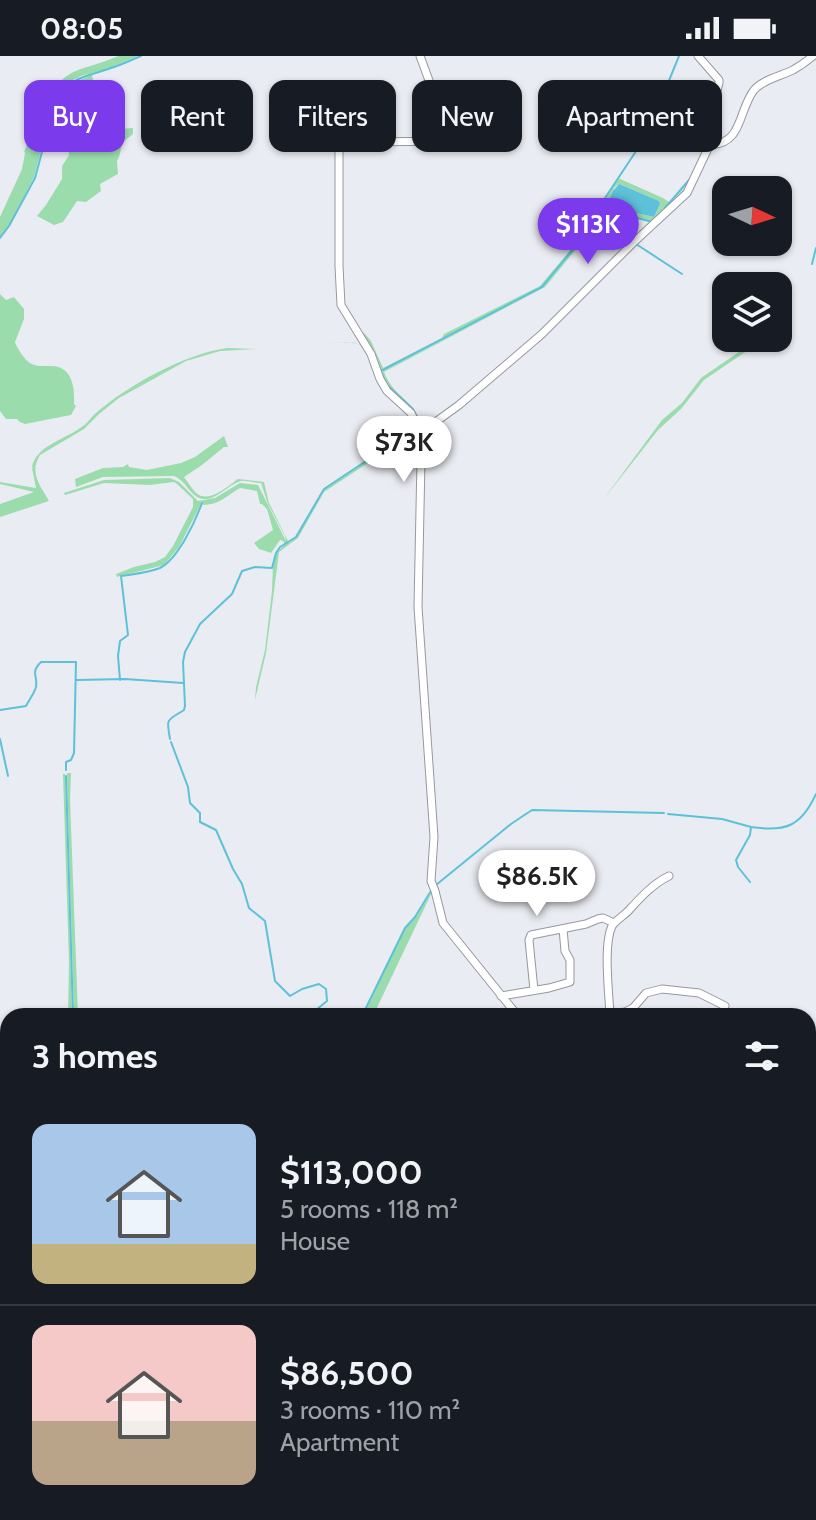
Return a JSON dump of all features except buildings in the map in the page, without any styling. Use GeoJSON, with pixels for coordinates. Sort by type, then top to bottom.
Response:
{"type":"FeatureCollection","features":[{"type":"Feature","properties":{"kind":"street"},"geometry":{"type":"LineString","coordinates":[[420,56],[429,80]]}},
{"type":"Feature","properties":{"kind":"street"},"geometry":{"type":"LineString","coordinates":[[698,56],[719,80]]}},
{"type":"Feature","properties":{"kind":"street"},"geometry":{"type":"LineString","coordinates":[[722,142],[731,137],[760,85],[793,70],[813,56]]}},
{"type":"Feature","properties":{"kind":"street"},"geometry":{"type":"LineString","coordinates":[[412,142],[347,143],[339,147],[341,305],[371,354],[383,385],[411,413],[419,431],[418,607],[434,837],[431,881],[443,923],[511,1008]]}},
{"type":"Feature","properties":{"kind":"street"},"geometry":{"type":"LineString","coordinates":[[419,431],[459,405],[542,334],[687,193],[708,152]]}},
{"type":"Feature","properties":{"kind":"street"},"geometry":{"type":"LineString","coordinates":[[610,1008],[608,947],[614,923],[650,888],[669,876]]}},
{"type":"Feature","properties":{"kind":"street"},"geometry":{"type":"LineString","coordinates":[[534,990],[529,937],[603,918],[614,923]]}},
{"type":"Feature","properties":{"kind":"street"},"geometry":{"type":"LineString","coordinates":[[501,996],[570,982],[570,960],[565,951],[563,929]]}},
{"type":"Feature","properties":{"kind":"street"},"geometry":{"type":"LineString","coordinates":[[633,1008],[646,993],[662,989],[699,993],[725,1006]]}},
{"type":"Feature","properties":{"kind":"green space"},"geometry":{"type":"Polygon","coordinates":[[[118,56],[138,56],[73,80],[62,80],[76,71],[118,56]]]}},
{"type":"Feature","properties":{"kind":"green space"},"geometry":{"type":"Polygon","coordinates":[[[133,128],[133,134],[125,140],[125,129],[133,128]]]}},
{"type":"Feature","properties":{"kind":"green space"},"geometry":{"type":"Polygon","coordinates":[[[41,152],[34,177],[9,226],[0,237],[0,217],[22,169],[25,153],[41,152]]]}},
{"type":"Feature","properties":{"kind":"green space"},"geometry":{"type":"Polygon","coordinates":[[[69,152],[120,152],[118,174],[100,184],[101,191],[86,202],[77,201],[63,222],[54,225],[37,216],[62,179],[62,166],[69,152]]]}},
{"type":"Feature","properties":{"kind":"green space"},"geometry":{"type":"Polygon","coordinates":[[[704,152],[684,193],[542,333],[459,404],[424,429],[419,428],[411,411],[400,401],[411,414],[418,430],[324,492],[298,538],[279,552],[266,653],[255,700],[265,650],[273,564],[276,553],[285,544],[280,540],[271,553],[259,549],[254,543],[273,530],[267,509],[260,504],[257,491],[240,488],[214,503],[203,505],[202,502],[179,547],[164,565],[117,577],[116,574],[165,557],[193,507],[193,499],[173,482],[150,485],[104,483],[64,493],[104,480],[170,478],[179,482],[198,501],[215,498],[240,483],[258,485],[286,541],[268,504],[261,483],[241,481],[215,496],[205,499],[196,496],[174,476],[103,477],[76,487],[75,479],[103,468],[128,464],[129,467],[147,470],[181,463],[224,436],[228,447],[184,477],[201,496],[218,493],[238,479],[264,482],[269,503],[289,543],[296,537],[325,489],[415,429],[408,414],[380,385],[364,348],[357,344],[363,345],[369,354],[382,386],[399,400],[384,382],[370,351],[345,313],[349,313],[359,330],[371,341],[383,368],[540,286],[603,211],[541,287],[381,371],[370,348],[382,375],[382,372],[542,288],[611,210],[545,287],[384,372],[393,388],[415,410],[423,427],[428,426],[525,346],[653,222],[611,209],[605,212],[603,203],[618,178],[669,202],[657,219],[687,185],[704,152]],[[619,184],[607,204],[654,217],[660,204],[619,184]]]}},
{"type":"Feature","properties":{"kind":"green space"},"geometry":{"type":"Polygon","coordinates":[[[0,294],[6,300],[14,297],[24,309],[24,319],[15,342],[23,356],[35,365],[63,369],[71,378],[76,406],[71,415],[25,424],[17,419],[6,419],[0,411],[0,294]]]}},
{"type":"Feature","properties":{"kind":"green space"},"geometry":{"type":"Polygon","coordinates":[[[227,348],[258,349],[220,351],[186,361],[119,398],[84,429],[40,455],[36,473],[49,501],[0,517],[0,504],[34,492],[0,482],[36,488],[32,467],[39,453],[76,431],[109,402],[140,382],[193,357],[227,348]]]}},
{"type":"Feature","properties":{"kind":"green space"},"geometry":{"type":"Polygon","coordinates":[[[739,352],[745,352],[704,380],[681,409],[658,430],[603,500],[662,420],[682,403],[701,378],[739,352]]]}},
{"type":"Feature","properties":{"kind":"green space"},"geometry":{"type":"Polygon","coordinates":[[[67,773],[71,773],[78,1008],[74,1008],[67,773]]]}},
{"type":"Feature","properties":{"kind":"green space"},"geometry":{"type":"Polygon","coordinates":[[[63,774],[72,1008],[68,1008],[63,774]]]}},
{"type":"Feature","properties":{"kind":"green space"},"geometry":{"type":"Polygon","coordinates":[[[433,890],[377,1008],[367,1008],[405,928],[433,890]]]}},
{"type":"Feature","properties":{"kind":"water"},"geometry":{"type":"Polygon","coordinates":[[[619,184],[659,201],[654,217],[607,204],[619,184]]]}},
{"type":"Feature","properties":{"kind":"waterway"},"geometry":{"type":"LineString","coordinates":[[0,238],[35,178],[56,100],[80,78],[141,56]]}},
{"type":"Feature","properties":{"kind":"waterway"},"geometry":{"type":"LineString","coordinates":[[604,213],[602,204],[605,198],[660,115],[679,56]]}},
{"type":"Feature","properties":{"kind":"waterway"},"geometry":{"type":"LineString","coordinates":[[665,208],[689,180]]}},
{"type":"Feature","properties":{"kind":"waterway"},"geometry":{"type":"LineString","coordinates":[[381,371],[542,287],[609,210],[652,222]]}},
{"type":"Feature","properties":{"kind":"waterway"},"geometry":{"type":"LineString","coordinates":[[636,244],[682,274]]}},
{"type":"Feature","properties":{"kind":"waterway"},"geometry":{"type":"LineString","coordinates":[[812,264],[816,248]]}},
{"type":"Feature","properties":{"kind":"waterway"},"geometry":{"type":"LineString","coordinates":[[387,385],[413,409],[421,426]]}},
{"type":"Feature","properties":{"kind":"waterway"},"geometry":{"type":"LineString","coordinates":[[170,739],[169,720],[185,706],[185,652],[200,624],[232,594],[242,571],[255,567],[272,568],[276,553],[296,537],[324,489],[414,429]]}},
{"type":"Feature","properties":{"kind":"waterway"},"geometry":{"type":"LineString","coordinates":[[423,444],[426,432]]}},
{"type":"Feature","properties":{"kind":"waterway"},"geometry":{"type":"LineString","coordinates":[[120,680],[120,641],[128,635],[121,576],[151,571],[167,563],[185,539],[202,503]]}},
{"type":"Feature","properties":{"kind":"waterway"},"geometry":{"type":"LineString","coordinates":[[0,710],[26,706],[36,687],[35,672],[41,662],[76,662],[74,753],[71,760],[66,762],[66,770]]}},
{"type":"Feature","properties":{"kind":"waterway"},"geometry":{"type":"LineString","coordinates":[[77,680],[183,683]]}},
{"type":"Feature","properties":{"kind":"waterway"},"geometry":{"type":"LineString","coordinates":[[0,739],[8,776]]}},
{"type":"Feature","properties":{"kind":"waterway"},"geometry":{"type":"LineString","coordinates":[[171,742],[188,787],[190,803],[200,813],[200,822],[216,830],[242,884],[249,908],[265,921],[275,981],[290,996],[319,984],[326,989],[327,1001],[318,1008]]}},
{"type":"Feature","properties":{"kind":"waterway"},"geometry":{"type":"LineString","coordinates":[[66,776],[73,1008]]}},
{"type":"Feature","properties":{"kind":"waterway"},"geometry":{"type":"LineString","coordinates":[[751,827],[773,829],[791,825],[804,814],[816,794]]}},
{"type":"Feature","properties":{"kind":"waterway"},"geometry":{"type":"LineString","coordinates":[[436,885],[532,810],[664,813]]}},
{"type":"Feature","properties":{"kind":"waterway"},"geometry":{"type":"LineString","coordinates":[[668,814],[722,819],[751,827],[750,835],[736,860],[750,882]]}},
{"type":"Feature","properties":{"kind":"waterway"},"geometry":{"type":"LineString","coordinates":[[366,1008],[405,928],[431,891]]}}]}
